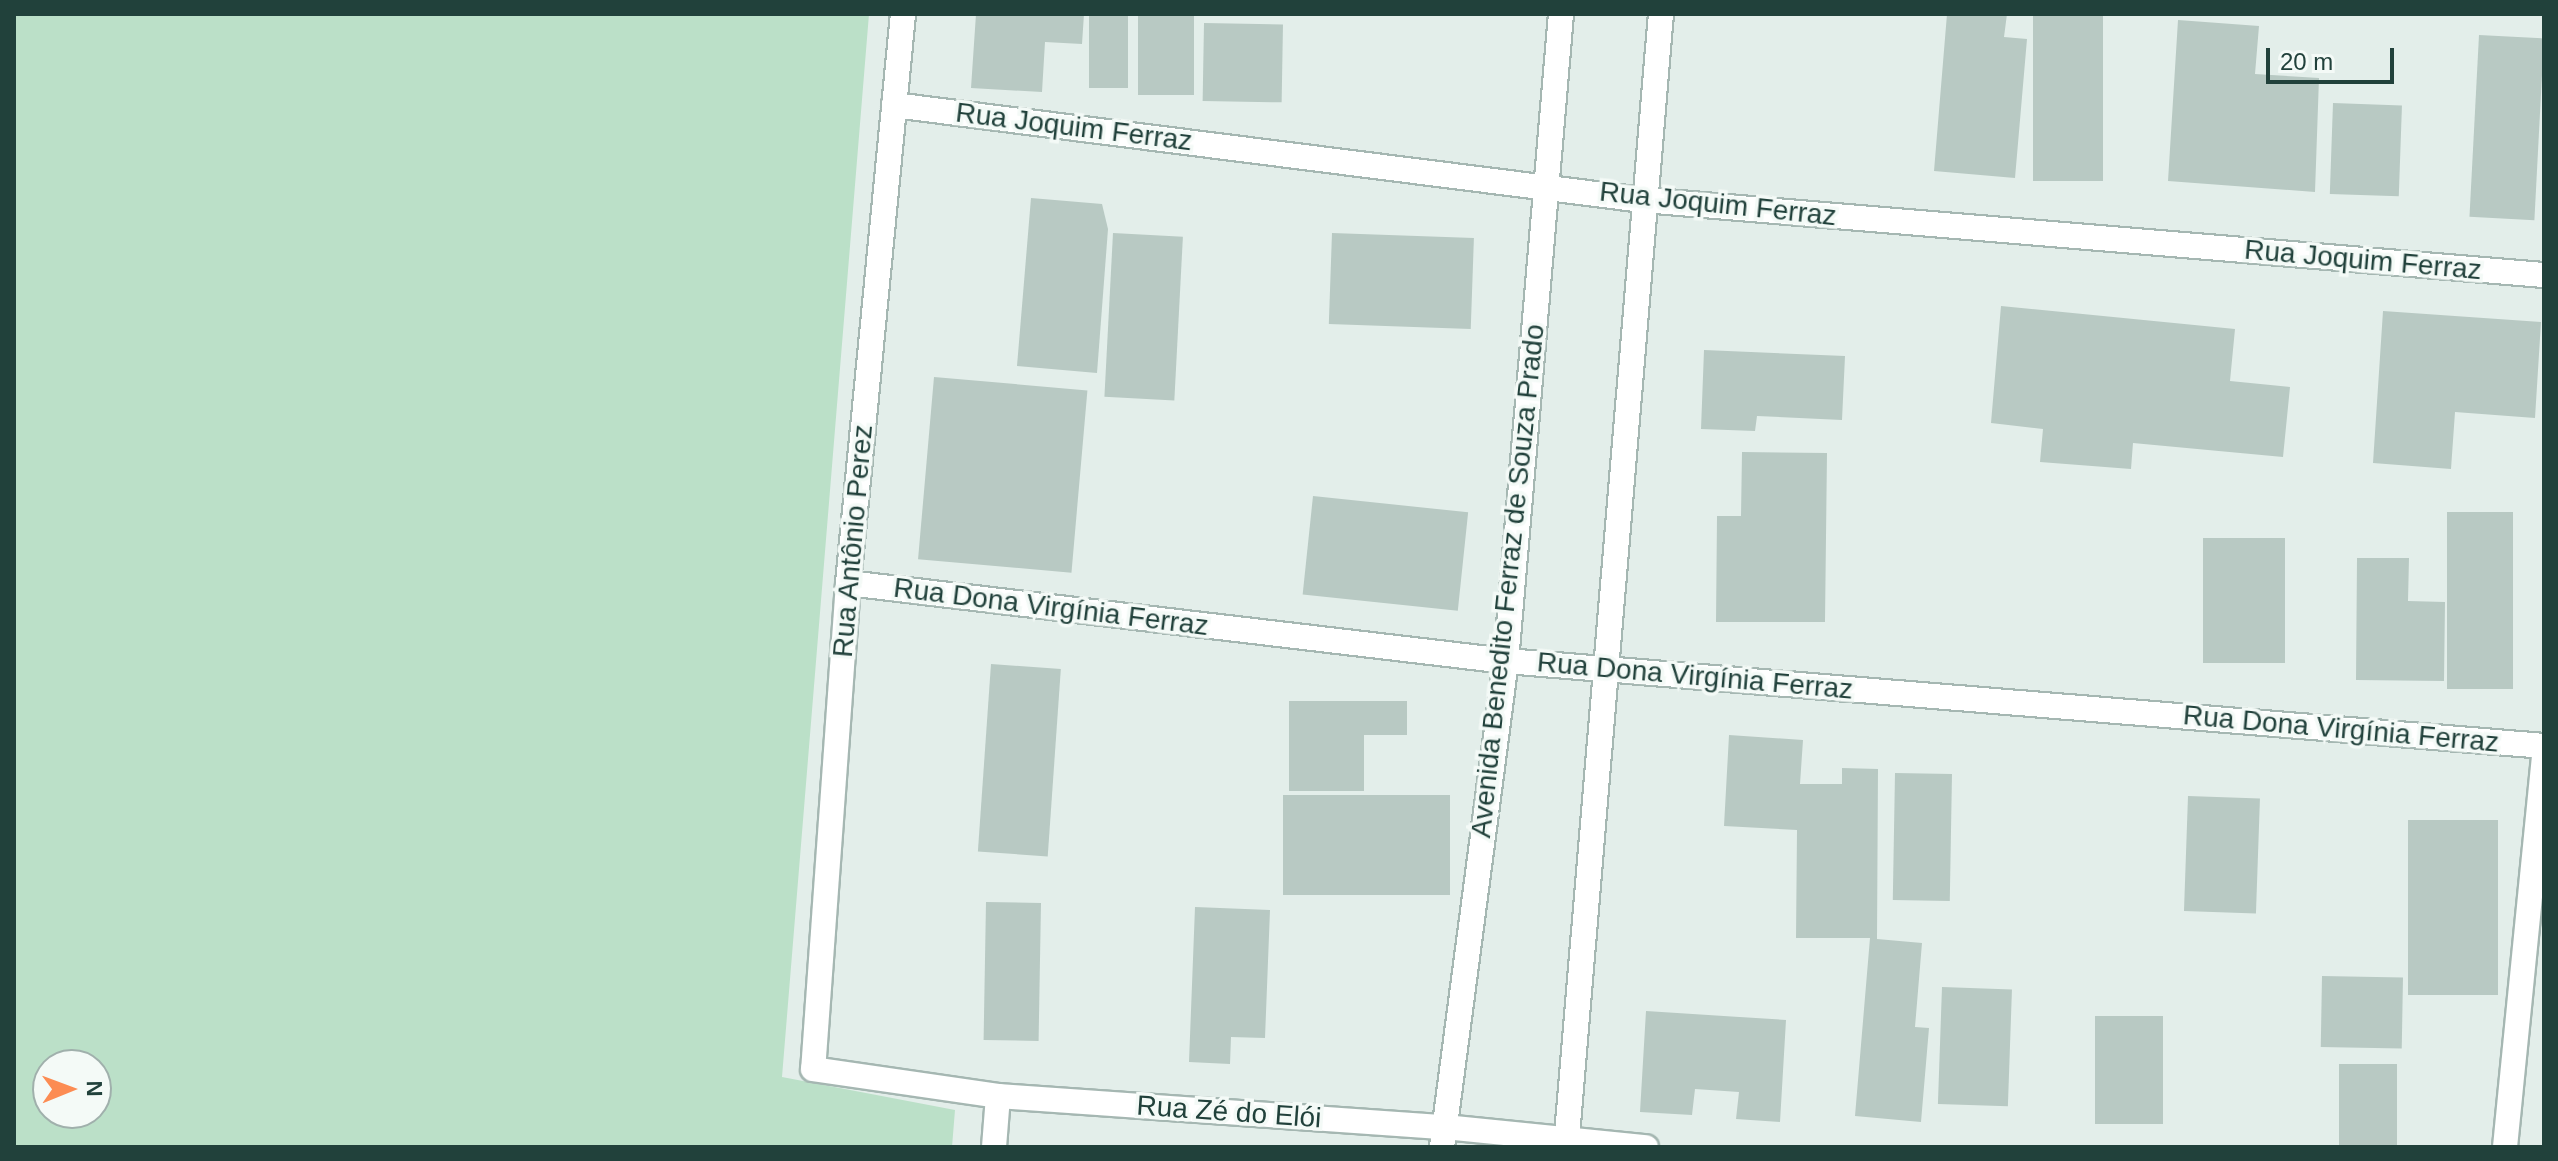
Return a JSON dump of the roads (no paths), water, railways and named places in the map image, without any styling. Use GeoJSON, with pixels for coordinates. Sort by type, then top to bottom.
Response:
{"type":"FeatureCollection","features":[{"type":"Feature","properties":{"kind":"street","name":"Rua Antônio Perez"},"geometry":{"type":"LineString","coordinates":[[813,1069],[848,583],[903,14]]}},
{"type":"Feature","properties":{"kind":"street","name":"Avenida Benedito Ferraz de Souza Prado"},"geometry":{"type":"LineString","coordinates":[[1443,1137],[1506,661],[1561,14]]}},
{"type":"Feature","properties":{"kind":"street"},"geometry":{"type":"LineString","coordinates":[[1566,1143],[1609,669],[1643,200],[1661,14]]}},
{"type":"Feature","properties":{"kind":"street","name":"Rua Joquim Ferraz"},"geometry":{"type":"LineString","coordinates":[[894,105],[1546,185],[1643,200],[2544,275]]}},
{"type":"Feature","properties":{"kind":"street","name":"Rua Dona Virgínia Ferraz"},"geometry":{"type":"LineString","coordinates":[[848,583],[1506,661],[2544,746]]}},
{"type":"Feature","properties":{"kind":"street"},"geometry":{"type":"LineString","coordinates":[[2505,1147],[2544,754]]}},
{"type":"Feature","properties":{"kind":"street","name":"Rua Zé do Elói"},"geometry":{"type":"LineString","coordinates":[[813,1069],[998,1096],[1443,1137],[1646,1147]]}},
{"type":"Feature","properties":{"kind":"street"},"geometry":{"type":"LineString","coordinates":[[994,1147],[998,1096]]}}]}
